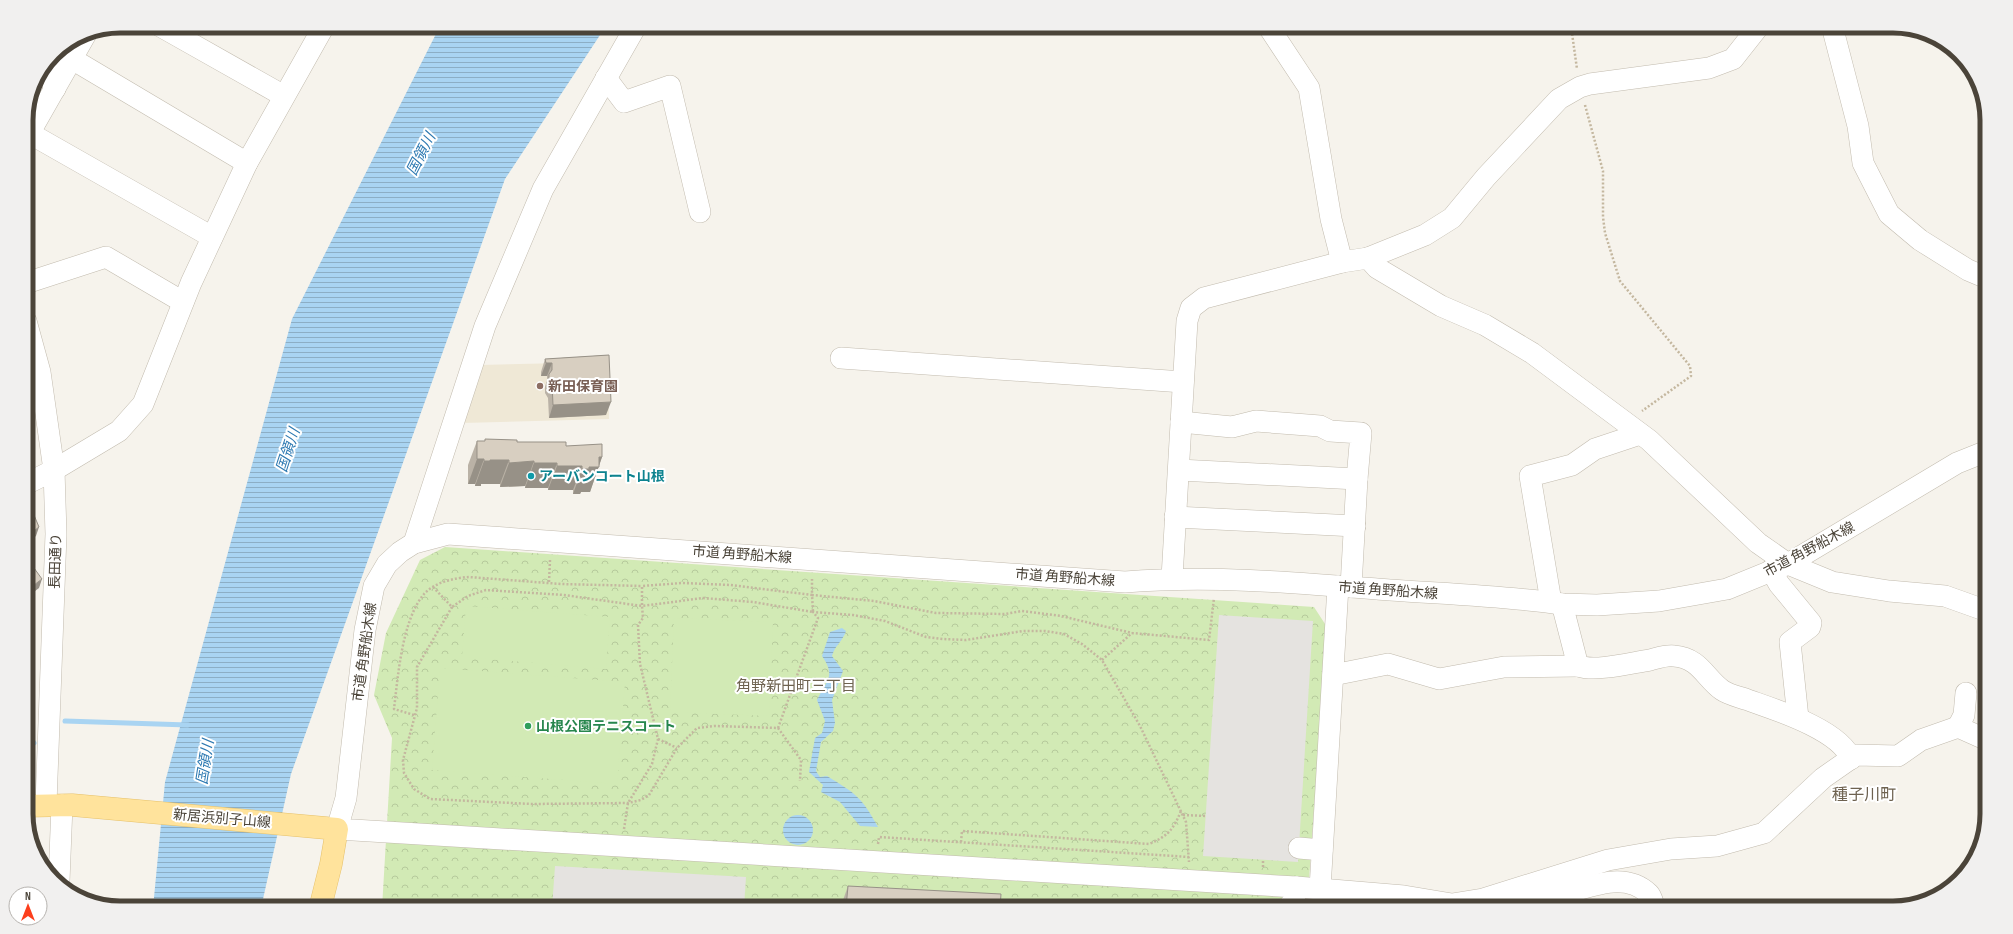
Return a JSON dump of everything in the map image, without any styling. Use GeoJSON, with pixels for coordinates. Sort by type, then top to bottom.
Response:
{"type":"FeatureCollection","features":[{"type":"Feature","properties":{"kind":"main road","name":"新居浜別子山線"},"geometry":{"type":"LineString","coordinates":[[52,805],[337,829]]}},
{"type":"Feature","properties":{"kind":"main road"},"geometry":{"type":"LineString","coordinates":[[322,901],[331,864],[337,829]]}},
{"type":"Feature","properties":{"kind":"street"},"geometry":{"type":"LineString","coordinates":[[172,33],[284,96]]}},
{"type":"Feature","properties":{"kind":"street"},"geometry":{"type":"LineString","coordinates":[[33,480],[54,470],[119,431],[143,404],[183,302],[212,237],[247,163],[284,96],[312,33]]}},
{"type":"Feature","properties":{"kind":"street"},"geometry":{"type":"LineString","coordinates":[[414,543],[488,319],[543,189],[632,33]]}},
{"type":"Feature","properties":{"kind":"street"},"geometry":{"type":"LineString","coordinates":[[1273,33],[1308,88],[1331,219],[1342,262]]}},
{"type":"Feature","properties":{"kind":"street"},"geometry":{"type":"LineString","coordinates":[[1172,578],[1187,321],[1191,308],[1204,298],[1342,262],[1368,258],[1425,235],[1452,218],[1486,177],[1559,99],[1580,87],[1590,84],[1709,68],[1733,59],[1753,33]]}},
{"type":"Feature","properties":{"kind":"street"},"geometry":{"type":"LineString","coordinates":[[1834,33],[1858,126],[1863,163],[1889,214],[1920,240],[1968,270],[1980,275]]}},
{"type":"Feature","properties":{"kind":"street"},"geometry":{"type":"LineString","coordinates":[[33,127],[82,42]]}},
{"type":"Feature","properties":{"kind":"street"},"geometry":{"type":"LineString","coordinates":[[72,59],[247,163]]}},
{"type":"Feature","properties":{"kind":"street"},"geometry":{"type":"LineString","coordinates":[[48,72],[55,89]]}},
{"type":"Feature","properties":{"kind":"street"},"geometry":{"type":"LineString","coordinates":[[606,78],[624,102],[670,86],[700,212]]}},
{"type":"Feature","properties":{"kind":"street"},"geometry":{"type":"LineString","coordinates":[[33,139],[212,237]]}},
{"type":"Feature","properties":{"kind":"street"},"geometry":{"type":"LineString","coordinates":[[33,281],[106,256],[183,302]]}},
{"type":"Feature","properties":{"kind":"street"},"geometry":{"type":"LineString","coordinates":[[1368,258],[1377,268],[1441,306],[1485,325],[1532,353],[1633,429],[1691,479],[1758,543],[1779,567],[1832,582],[1889,591],[1945,596],[1980,608]]}},
{"type":"Feature","properties":{"kind":"street","name":"長田通り"},"geometry":{"type":"LineString","coordinates":[[33,346],[40,372],[54,470],[56,534],[52,805],[58,876]]}},
{"type":"Feature","properties":{"kind":"street"},"geometry":{"type":"LineString","coordinates":[[841,358],[1183,382]]}},
{"type":"Feature","properties":{"kind":"street"},"geometry":{"type":"LineString","coordinates":[[1181,422],[1232,427],[1256,421],[1320,426],[1330,432],[1361,433],[1355,526],[1333,675],[1320,889]]}},
{"type":"Feature","properties":{"kind":"street"},"geometry":{"type":"LineString","coordinates":[[1578,666],[1556,603],[1530,476],[1572,465],[1595,449],[1633,429]]}},
{"type":"Feature","properties":{"kind":"street","name":"市道 角野船木線"},"geometry":{"type":"LineString","coordinates":[[337,829],[346,798],[365,630],[374,586],[387,564],[400,552],[414,543],[448,534],[1125,582],[1172,578],[1216,579],[1597,605],[1659,601],[1727,589],[1779,567],[1957,463],[1980,454]]}},
{"type":"Feature","properties":{"kind":"street"},"geometry":{"type":"LineString","coordinates":[[1179,470],[1358,479]]}},
{"type":"Feature","properties":{"kind":"street"},"geometry":{"type":"LineString","coordinates":[[1175,517],[1355,526]]}},
{"type":"Feature","properties":{"kind":"street"},"geometry":{"type":"LineString","coordinates":[[1779,567],[1782,588],[1812,623],[1790,642],[1798,718]]}},
{"type":"Feature","properties":{"kind":"street"},"geometry":{"type":"LineString","coordinates":[[1333,675],[1388,664],[1439,679],[1504,667],[1578,666],[1586,668],[1618,665],[1666,656],[1680,657],[1700,666],[1722,690],[1798,718],[1843,745],[1848,751],[1851,759]]}},
{"type":"Feature","properties":{"kind":"street"},"geometry":{"type":"LineString","coordinates":[[1958,727],[1964,715],[1966,693]]}},
{"type":"Feature","properties":{"kind":"street"},"geometry":{"type":"LineString","coordinates":[[1471,901],[1504,893],[1608,860],[1671,849],[1718,846],[1764,833],[1823,778],[1856,755],[1898,756],[1921,740],[1958,727],[1980,737]]}},
{"type":"Feature","properties":{"kind":"street"},"geometry":{"type":"LineString","coordinates":[[337,829],[1296,887],[1404,896],[1434,901]]}},
{"type":"Feature","properties":{"kind":"street"},"geometry":{"type":"LineString","coordinates":[[1299,848],[1322,850]]}},
{"type":"Feature","properties":{"kind":"street"},"geometry":{"type":"LineString","coordinates":[[1527,901],[1550,898],[1607,881],[1629,883],[1650,894],[1652,901]]}},
{"type":"Feature","properties":{"kind":"street"},"geometry":{"type":"LineString","coordinates":[[1294,901],[1296,887]]}},
{"type":"Feature","properties":{"kind":"street"},"geometry":{"type":"LineString","coordinates":[[1504,893],[1517,901]]}},
{"type":"Feature","properties":{"kind":"path"},"geometry":{"type":"LineString","coordinates":[[1572,33],[1580,87],[1602,164],[1605,233],[1620,281],[1690,366],[1691,376],[1633,429]]}},
{"type":"Feature","properties":{"kind":"path"},"geometry":{"type":"LineString","coordinates":[[414,715],[394,709],[403,644],[416,608],[424,594],[433,587],[455,578],[469,577],[561,584],[642,586],[682,583],[730,585],[874,601],[936,613],[1005,614],[1022,611],[1061,616],[1132,633],[1210,640],[1216,579]]}},
{"type":"Feature","properties":{"kind":"path"},"geometry":{"type":"LineString","coordinates":[[621,847],[628,803],[652,764],[658,739],[640,664],[638,625],[643,618],[642,586]]}},
{"type":"Feature","properties":{"kind":"path"},"geometry":{"type":"LineString","coordinates":[[433,587],[452,607]]}},
{"type":"Feature","properties":{"kind":"path"},"geometry":{"type":"LineString","coordinates":[[778,728],[714,726],[697,728],[676,748],[649,795],[628,803],[532,804],[430,799],[414,789],[404,773],[403,760],[417,708],[417,666],[452,607],[468,596],[486,590],[564,596],[642,606],[703,598],[753,602],[813,612],[853,615],[885,621],[926,637],[942,639],[966,640],[1023,631],[1064,634],[1082,644],[1102,660],[1140,726],[1186,822],[1189,857],[1188,880]]}},
{"type":"Feature","properties":{"kind":"path"},"geometry":{"type":"LineString","coordinates":[[778,728],[818,618],[813,612],[812,595]]}},
{"type":"Feature","properties":{"kind":"path"},"geometry":{"type":"LineString","coordinates":[[1102,660],[1132,633]]}},
{"type":"Feature","properties":{"kind":"path"},"geometry":{"type":"LineString","coordinates":[[778,728],[801,760],[800,781]]}},
{"type":"Feature","properties":{"kind":"path"},"geometry":{"type":"LineString","coordinates":[[658,739],[676,748]]}},
{"type":"Feature","properties":{"kind":"path"},"geometry":{"type":"LineString","coordinates":[[961,842],[962,831],[1149,844],[1164,838],[1172,830],[1181,810]]}},
{"type":"Feature","properties":{"kind":"path"},"geometry":{"type":"LineString","coordinates":[[1183,815],[1206,816]]}},
{"type":"Feature","properties":{"kind":"path"},"geometry":{"type":"LineString","coordinates":[[877,861],[879,837],[1189,857]]}},
{"type":"Feature","properties":{"kind":"shaded area","name":"新田保育園"},"geometry":{"type":"Polygon","coordinates":[[[608,362],[609,419],[462,423],[479,365],[608,362]]]}},
{"type":"Feature","properties":{"kind":"shaded area"},"geometry":{"type":"Polygon","coordinates":[[[1219,615],[1313,621],[1298,862],[1203,856],[1219,615]]]}},
{"type":"Feature","properties":{"kind":"shaded area"},"geometry":{"type":"Polygon","coordinates":[[[555,866],[746,877],[744,901],[552,901],[555,866]]]}},
{"type":"Feature","properties":{"kind":"green space"},"geometry":{"type":"Polygon","coordinates":[[[445,547],[1314,607],[1327,627],[1307,901],[382,901],[392,738],[374,695],[386,633],[420,560],[445,547]]]}},
{"type":"Feature","properties":{"kind":"green space"},"geometry":{"type":"Polygon","coordinates":[[[466,606],[610,617],[606,669],[462,657],[466,606]]]}},
{"type":"Feature","properties":{"kind":"green space"},"geometry":{"type":"Polygon","coordinates":[[[674,618],[773,622],[769,716],[670,712],[674,618]]]}},
{"type":"Feature","properties":{"kind":"green space","name":"山根公園テニスコート"},"geometry":{"type":"Polygon","coordinates":[[[440,668],[625,682],[617,784],[432,770],[440,668]]]}},
{"type":"Feature","properties":{"kind":"water","name":"国領川"},"geometry":{"type":"Polygon","coordinates":[[[436,33],[601,33],[505,179],[291,774],[263,901],[154,901],[165,782],[292,319],[436,33]]]}},
{"type":"Feature","properties":{"kind":"water"},"geometry":{"type":"Polygon","coordinates":[[[842,628],[846,631],[832,656],[843,671],[832,700],[835,723],[833,731],[821,742],[816,771],[820,777],[827,776],[845,787],[857,797],[867,808],[878,827],[860,826],[840,802],[821,792],[823,785],[809,772],[815,738],[822,733],[825,721],[817,700],[827,683],[829,673],[829,668],[822,656],[830,632],[842,628]]]}},
{"type":"Feature","properties":{"kind":"water"},"geometry":{"type":"Polygon","coordinates":[[[798,815],[809,819],[813,830],[809,841],[798,845],[787,841],[783,830],[787,819],[798,815]]]}},
{"type":"Feature","properties":{"kind":"building"},"geometry":{"type":"Polygon","coordinates":[[[609,355],[611,402],[553,405],[552,384],[549,380],[549,374],[552,370],[552,363],[546,363],[545,359],[609,355]]]}},
{"type":"Feature","properties":{"kind":"building"},"geometry":{"type":"Polygon","coordinates":[[[485,439],[517,440],[517,442],[566,442],[566,446],[602,444],[602,457],[599,457],[599,467],[589,467],[589,469],[582,469],[582,466],[557,466],[557,463],[534,463],[534,461],[509,463],[509,460],[484,461],[484,459],[477,459],[477,441],[485,441],[485,439]]]}},
{"type":"Feature","properties":{"kind":"building"},"geometry":{"type":"Polygon","coordinates":[[[33,513],[39,527],[33,532],[33,513]]]}},
{"type":"Feature","properties":{"kind":"building"},"geometry":{"type":"Polygon","coordinates":[[[33,567],[42,579],[33,586],[33,567]]]}},
{"type":"Feature","properties":{"kind":"building"},"geometry":{"type":"Polygon","coordinates":[[[848,886],[1001,894],[1000,901],[847,901],[848,886]]]}},
{"type":"Feature","properties":{"kind":"waterway"},"geometry":{"type":"LineString","coordinates":[[65,721],[188,725]]}},
{"type":"Feature","properties":{"kind":"place","name":"新田保育園"},"geometry":{"type":"Point","coordinates":[540,386]}},
{"type":"Feature","properties":{"kind":"place","name":"アーバンコート山根"},"geometry":{"type":"Point","coordinates":[531,476]}},
{"type":"Feature","properties":{"kind":"place","name":"山根公園テニスコート"},"geometry":{"type":"Point","coordinates":[528,726]}},
{"type":"Feature","properties":{"kind":"district","name":"角野新田町三丁目"},"geometry":{"type":"Point","coordinates":[796,686]}},
{"type":"Feature","properties":{"kind":"district","name":"種子川町"},"geometry":{"type":"Point","coordinates":[1864,794]}}]}
